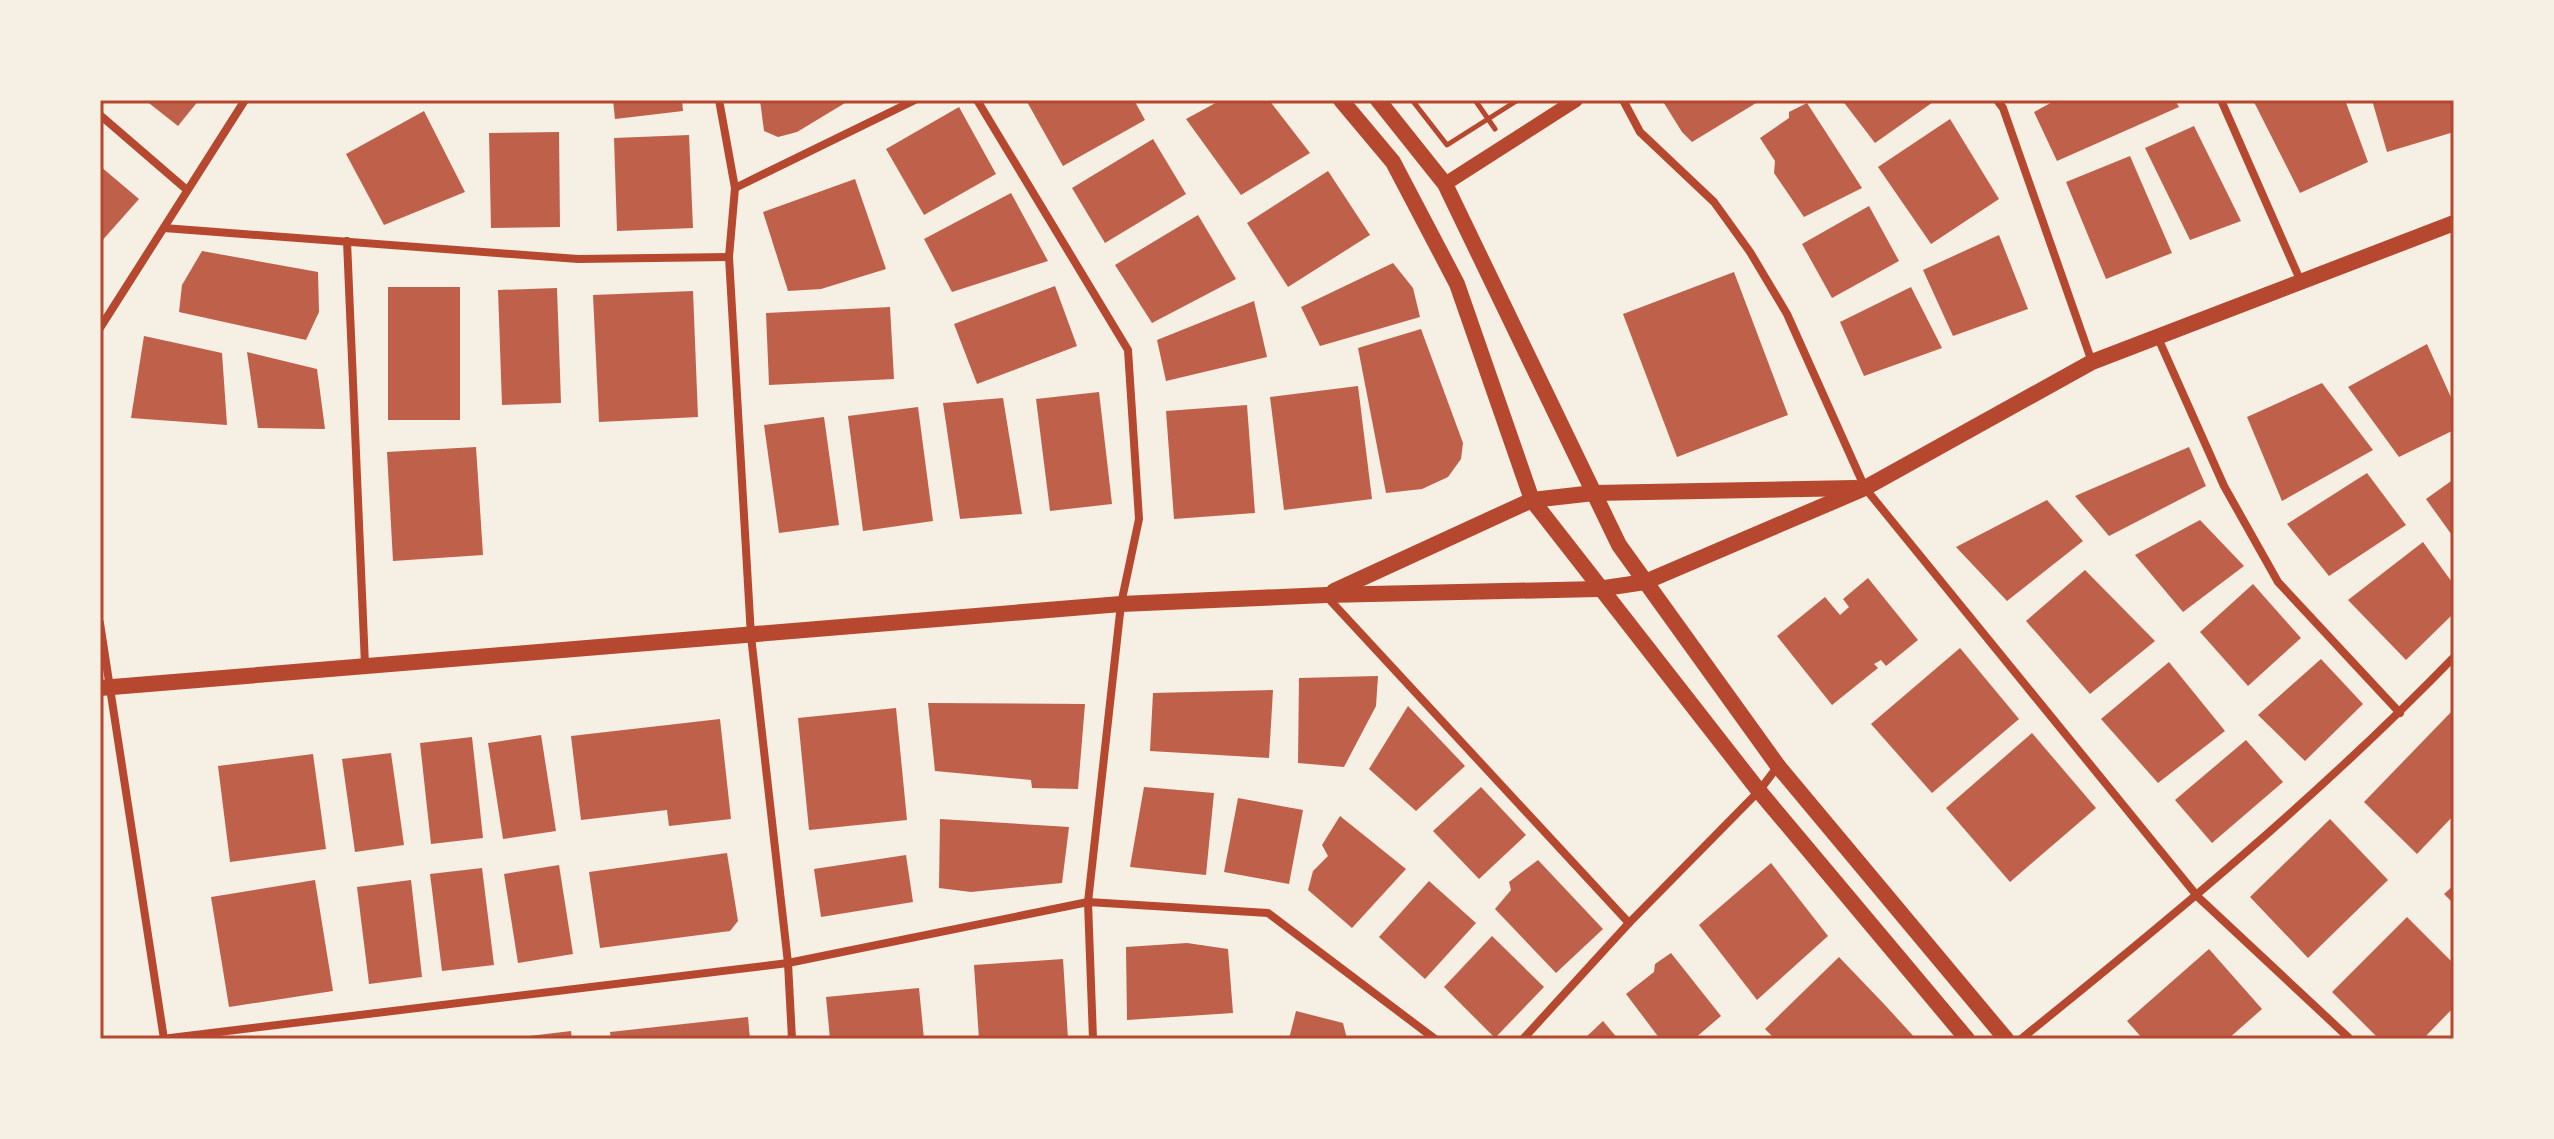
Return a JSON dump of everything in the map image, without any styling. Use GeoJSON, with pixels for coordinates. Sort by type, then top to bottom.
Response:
{"type":"FeatureCollection","features":[{"type":"Feature","properties":{"kind":"main road"},"geometry":{"type":"LineString","coordinates":[[1341,100],[1393,162],[1457,284],[1532,500],[1598,589],[1759,791],[1967,1039]]}},
{"type":"Feature","properties":{"kind":"main road"},"geometry":{"type":"LineString","coordinates":[[1378,100],[1445,184],[1619,545],[1778,766],[2006,1039]]}},
{"type":"Feature","properties":{"kind":"main road"},"geometry":{"type":"LineString","coordinates":[[104,687],[1121,604],[1326,595],[1598,589],[1645,582],[1865,488],[2092,362],[2454,223]]}},
{"type":"Feature","properties":{"kind":"main road"},"geometry":{"type":"LineString","coordinates":[[1326,595],[1532,500],[1594,493],[1865,488]]}},
{"type":"Feature","properties":{"kind":"street"},"geometry":{"type":"LineString","coordinates":[[100,328],[245,100]]}},
{"type":"Feature","properties":{"kind":"street"},"geometry":{"type":"LineString","coordinates":[[719,100],[735,188],[729,257],[751,636],[788,963],[792,1039]]}},
{"type":"Feature","properties":{"kind":"street"},"geometry":{"type":"LineString","coordinates":[[735,188],[915,100]]}},
{"type":"Feature","properties":{"kind":"street"},"geometry":{"type":"LineString","coordinates":[[977,100],[1128,350],[1139,519],[1121,604],[1088,902],[1093,1039]]}},
{"type":"Feature","properties":{"kind":"street"},"geometry":{"type":"LineString","coordinates":[[1445,184],[1504,143],[1576,100]]}},
{"type":"Feature","properties":{"kind":"street"},"geometry":{"type":"LineString","coordinates":[[1623,100],[1640,132],[1714,202],[1750,252],[1787,314],[1865,488],[2198,897],[2350,1039]]}},
{"type":"Feature","properties":{"kind":"street"},"geometry":{"type":"LineString","coordinates":[[1997,100],[2003,108],[2092,362]]}},
{"type":"Feature","properties":{"kind":"street"},"geometry":{"type":"LineString","coordinates":[[2221,100],[2301,283]]}},
{"type":"Feature","properties":{"kind":"street"},"geometry":{"type":"LineString","coordinates":[[100,115],[187,190]]}},
{"type":"Feature","properties":{"kind":"street"},"geometry":{"type":"LineString","coordinates":[[164,228],[578,259],[729,257]]}},
{"type":"Feature","properties":{"kind":"street"},"geometry":{"type":"LineString","coordinates":[[347,241],[365,665]]}},
{"type":"Feature","properties":{"kind":"street"},"geometry":{"type":"LineString","coordinates":[[2158,338],[2224,486],[2278,582],[2400,713]]}},
{"type":"Feature","properties":{"kind":"street"},"geometry":{"type":"LineString","coordinates":[[1326,595],[1629,923]]}},
{"type":"Feature","properties":{"kind":"street"},"geometry":{"type":"LineString","coordinates":[[100,623],[104,687],[163,1039],[788,963],[1088,902],[1268,913],[1435,1039]]}},
{"type":"Feature","properties":{"kind":"street"},"geometry":{"type":"LineString","coordinates":[[2021,1039],[2198,897],[2400,713],[2454,657]]}},
{"type":"Feature","properties":{"kind":"street"},"geometry":{"type":"LineString","coordinates":[[1523,1039],[1629,923],[1759,791],[1778,766]]}},
{"type":"Feature","properties":{"kind":"path"},"geometry":{"type":"LineString","coordinates":[[1412,100],[1447,145],[1518,100]]}},
{"type":"Feature","properties":{"kind":"path"},"geometry":{"type":"LineString","coordinates":[[1475,100],[1504,143]]}},
{"type":"Feature","properties":{"kind":"building"},"geometry":{"type":"Polygon","coordinates":[[[145,100],[199,100],[178,126],[145,100]]]}},
{"type":"Feature","properties":{"kind":"building"},"geometry":{"type":"Polygon","coordinates":[[[613,100],[682,100],[683,111],[615,119],[613,100]]]}},
{"type":"Feature","properties":{"kind":"building"},"geometry":{"type":"Polygon","coordinates":[[[760,100],[850,100],[797,132],[778,137],[764,131],[760,100]]]}},
{"type":"Feature","properties":{"kind":"building"},"geometry":{"type":"Polygon","coordinates":[[[1026,100],[1134,100],[1145,120],[1063,166],[1026,100]]]}},
{"type":"Feature","properties":{"kind":"building"},"geometry":{"type":"Polygon","coordinates":[[[1221,100],[1269,100],[1310,153],[1241,195],[1186,119],[1221,100]]]}},
{"type":"Feature","properties":{"kind":"building"},"geometry":{"type":"Polygon","coordinates":[[[1662,100],[1761,100],[1692,142],[1662,100]]]}},
{"type":"Feature","properties":{"kind":"building"},"geometry":{"type":"Polygon","coordinates":[[[1842,100],[1936,100],[1875,143],[1842,100]]]}},
{"type":"Feature","properties":{"kind":"building"},"geometry":{"type":"Polygon","coordinates":[[[2056,100],[2175,100],[2179,107],[2057,161],[2034,112],[2056,100]]]}},
{"type":"Feature","properties":{"kind":"building"},"geometry":{"type":"Polygon","coordinates":[[[2253,100],[2345,100],[2368,162],[2300,193],[2253,100]]]}},
{"type":"Feature","properties":{"kind":"building"},"geometry":{"type":"Polygon","coordinates":[[[2372,100],[2454,100],[2454,132],[2387,152],[2372,100]]]}},
{"type":"Feature","properties":{"kind":"building"},"geometry":{"type":"Polygon","coordinates":[[[1807,103],[1862,188],[1804,217],[1774,173],[1775,161],[1760,138],[1789,118],[1789,112],[1807,103]]]}},
{"type":"Feature","properties":{"kind":"building"},"geometry":{"type":"Polygon","coordinates":[[[959,107],[996,174],[924,215],[886,149],[959,107]]]}},
{"type":"Feature","properties":{"kind":"building"},"geometry":{"type":"Polygon","coordinates":[[[424,111],[465,192],[384,225],[346,154],[424,111]]]}},
{"type":"Feature","properties":{"kind":"building"},"geometry":{"type":"Polygon","coordinates":[[[1950,119],[1999,199],[1931,244],[1878,167],[1950,119]]]}},
{"type":"Feature","properties":{"kind":"building"},"geometry":{"type":"Polygon","coordinates":[[[2194,126],[2241,221],[2190,240],[2145,148],[2194,126]]]}},
{"type":"Feature","properties":{"kind":"building"},"geometry":{"type":"Polygon","coordinates":[[[559,132],[560,227],[491,228],[489,133],[559,132]]]}},
{"type":"Feature","properties":{"kind":"building"},"geometry":{"type":"Polygon","coordinates":[[[689,135],[693,228],[617,231],[614,138],[689,135]]]}},
{"type":"Feature","properties":{"kind":"building"},"geometry":{"type":"Polygon","coordinates":[[[1153,139],[1186,194],[1105,243],[1072,188],[1153,139]]]}},
{"type":"Feature","properties":{"kind":"building"},"geometry":{"type":"Polygon","coordinates":[[[2130,156],[2172,253],[2106,279],[2066,182],[2130,156]]]}},
{"type":"Feature","properties":{"kind":"building"},"geometry":{"type":"Polygon","coordinates":[[[100,166],[139,199],[100,243],[100,166]]]}},
{"type":"Feature","properties":{"kind":"building"},"geometry":{"type":"Polygon","coordinates":[[[1328,171],[1370,235],[1288,287],[1247,223],[1328,171]]]}},
{"type":"Feature","properties":{"kind":"building"},"geometry":{"type":"Polygon","coordinates":[[[855,179],[886,269],[821,289],[788,291],[763,212],[855,179]]]}},
{"type":"Feature","properties":{"kind":"building"},"geometry":{"type":"Polygon","coordinates":[[[1011,193],[1048,261],[952,292],[924,239],[1011,193]]]}},
{"type":"Feature","properties":{"kind":"building"},"geometry":{"type":"Polygon","coordinates":[[[1869,206],[1899,261],[1832,298],[1802,244],[1869,206]]]}},
{"type":"Feature","properties":{"kind":"building"},"geometry":{"type":"Polygon","coordinates":[[[1198,215],[1236,279],[1152,323],[1115,265],[1198,215]]]}},
{"type":"Feature","properties":{"kind":"building"},"geometry":{"type":"Polygon","coordinates":[[[1999,235],[2028,309],[1953,336],[1923,270],[1999,235]]]}},
{"type":"Feature","properties":{"kind":"building"},"geometry":{"type":"Polygon","coordinates":[[[202,251],[318,272],[319,312],[306,340],[179,312],[182,285],[202,251]]]}},
{"type":"Feature","properties":{"kind":"building"},"geometry":{"type":"Polygon","coordinates":[[[1393,263],[1413,288],[1420,317],[1320,346],[1301,307],[1393,263]]]}},
{"type":"Feature","properties":{"kind":"building"},"geometry":{"type":"Polygon","coordinates":[[[1734,272],[1788,415],[1677,457],[1623,314],[1734,272]]]}},
{"type":"Feature","properties":{"kind":"building"},"geometry":{"type":"Polygon","coordinates":[[[1055,286],[1077,346],[977,384],[954,324],[1055,286]]]}},
{"type":"Feature","properties":{"kind":"building"},"geometry":{"type":"Polygon","coordinates":[[[388,287],[460,287],[460,420],[388,420],[388,287]]]}},
{"type":"Feature","properties":{"kind":"building"},"geometry":{"type":"Polygon","coordinates":[[[1911,287],[1942,348],[1864,376],[1840,322],[1911,287]]]}},
{"type":"Feature","properties":{"kind":"building"},"geometry":{"type":"Polygon","coordinates":[[[557,288],[561,403],[502,405],[498,290],[557,288]]]}},
{"type":"Feature","properties":{"kind":"building"},"geometry":{"type":"Polygon","coordinates":[[[693,291],[698,417],[599,422],[593,295],[693,291]]]}},
{"type":"Feature","properties":{"kind":"building"},"geometry":{"type":"Polygon","coordinates":[[[1254,301],[1267,357],[1166,381],[1157,340],[1254,301]]]}},
{"type":"Feature","properties":{"kind":"building"},"geometry":{"type":"Polygon","coordinates":[[[890,307],[894,379],[769,385],[766,313],[890,307]]]}},
{"type":"Feature","properties":{"kind":"building"},"geometry":{"type":"Polygon","coordinates":[[[1421,329],[1463,443],[1461,459],[1448,477],[1422,489],[1386,493],[1358,348],[1421,329]]]}},
{"type":"Feature","properties":{"kind":"building"},"geometry":{"type":"Polygon","coordinates":[[[144,336],[222,353],[227,425],[131,418],[144,336]]]}},
{"type":"Feature","properties":{"kind":"building"},"geometry":{"type":"Polygon","coordinates":[[[2427,344],[2454,404],[2454,430],[2399,457],[2348,387],[2427,344]]]}},
{"type":"Feature","properties":{"kind":"building"},"geometry":{"type":"Polygon","coordinates":[[[247,352],[317,369],[325,429],[258,428],[247,352]]]}},
{"type":"Feature","properties":{"kind":"building"},"geometry":{"type":"Polygon","coordinates":[[[2322,383],[2373,450],[2282,501],[2247,417],[2322,383]]]}},
{"type":"Feature","properties":{"kind":"building"},"geometry":{"type":"Polygon","coordinates":[[[1358,386],[1372,499],[1284,510],[1270,397],[1358,386]]]}},
{"type":"Feature","properties":{"kind":"building"},"geometry":{"type":"Polygon","coordinates":[[[1099,392],[1112,504],[1050,511],[1036,399],[1099,392]]]}},
{"type":"Feature","properties":{"kind":"building"},"geometry":{"type":"Polygon","coordinates":[[[1003,398],[1022,514],[960,519],[943,403],[1003,398]]]}},
{"type":"Feature","properties":{"kind":"building"},"geometry":{"type":"Polygon","coordinates":[[[1247,405],[1255,513],[1174,519],[1166,411],[1247,405]]]}},
{"type":"Feature","properties":{"kind":"building"},"geometry":{"type":"Polygon","coordinates":[[[918,407],[933,521],[863,531],[848,416],[918,407]]]}},
{"type":"Feature","properties":{"kind":"building"},"geometry":{"type":"Polygon","coordinates":[[[824,417],[839,525],[779,533],[764,425],[824,417]]]}},
{"type":"Feature","properties":{"kind":"building"},"geometry":{"type":"Polygon","coordinates":[[[476,447],[483,555],[393,561],[387,452],[476,447]]]}},
{"type":"Feature","properties":{"kind":"building"},"geometry":{"type":"Polygon","coordinates":[[[2189,447],[2206,486],[2109,536],[2075,496],[2189,447]]]}},
{"type":"Feature","properties":{"kind":"building"},"geometry":{"type":"Polygon","coordinates":[[[2367,473],[2406,525],[2329,576],[2287,524],[2367,473]]]}},
{"type":"Feature","properties":{"kind":"building"},"geometry":{"type":"Polygon","coordinates":[[[2454,479],[2454,538],[2426,499],[2454,479]]]}},
{"type":"Feature","properties":{"kind":"building"},"geometry":{"type":"Polygon","coordinates":[[[2047,500],[2083,541],[2007,601],[1956,547],[2047,500]]]}},
{"type":"Feature","properties":{"kind":"building"},"geometry":{"type":"Polygon","coordinates":[[[2200,520],[2244,566],[2183,612],[2135,555],[2200,520]]]}},
{"type":"Feature","properties":{"kind":"building"},"geometry":{"type":"Polygon","coordinates":[[[2423,542],[2454,585],[2454,613],[2406,660],[2348,600],[2423,542]]]}},
{"type":"Feature","properties":{"kind":"building"},"geometry":{"type":"Polygon","coordinates":[[[2085,570],[2155,641],[2090,694],[2026,621],[2085,570]]]}},
{"type":"Feature","properties":{"kind":"building"},"geometry":{"type":"Polygon","coordinates":[[[1868,578],[1918,640],[1886,666],[1881,660],[1874,664],[1878,668],[1832,705],[1777,636],[1825,597],[1840,615],[1849,607],[1843,599],[1868,578]]]}},
{"type":"Feature","properties":{"kind":"building"},"geometry":{"type":"Polygon","coordinates":[[[2253,584],[2301,638],[2248,686],[2200,632],[2253,584]]]}},
{"type":"Feature","properties":{"kind":"building"},"geometry":{"type":"Polygon","coordinates":[[[1960,648],[2019,719],[1932,793],[1871,724],[1960,648]]]}},
{"type":"Feature","properties":{"kind":"building"},"geometry":{"type":"Polygon","coordinates":[[[2321,659],[2363,704],[2305,761],[2258,715],[2321,659]]]}},
{"type":"Feature","properties":{"kind":"building"},"geometry":{"type":"Polygon","coordinates":[[[2169,662],[2225,731],[2158,783],[2101,719],[2169,662]]]}},
{"type":"Feature","properties":{"kind":"building"},"geometry":{"type":"Polygon","coordinates":[[[1378,676],[1376,706],[1344,767],[1298,763],[1299,678],[1378,676]]]}},
{"type":"Feature","properties":{"kind":"building"},"geometry":{"type":"Polygon","coordinates":[[[1273,690],[1269,758],[1150,751],[1153,693],[1273,690]]]}},
{"type":"Feature","properties":{"kind":"building"},"geometry":{"type":"Polygon","coordinates":[[[928,703],[1085,704],[1078,789],[1032,788],[1031,780],[935,771],[928,703]]]}},
{"type":"Feature","properties":{"kind":"building"},"geometry":{"type":"Polygon","coordinates":[[[1408,706],[1465,766],[1416,811],[1369,769],[1408,706]]]}},
{"type":"Feature","properties":{"kind":"building"},"geometry":{"type":"Polygon","coordinates":[[[896,708],[907,820],[809,830],[798,718],[896,708]]]}},
{"type":"Feature","properties":{"kind":"building"},"geometry":{"type":"Polygon","coordinates":[[[2454,709],[2454,815],[2417,854],[2364,802],[2454,709]]]}},
{"type":"Feature","properties":{"kind":"building"},"geometry":{"type":"Polygon","coordinates":[[[720,719],[731,819],[669,826],[667,810],[581,820],[571,736],[720,719]]]}},
{"type":"Feature","properties":{"kind":"building"},"geometry":{"type":"Polygon","coordinates":[[[2032,733],[2096,808],[2010,882],[1946,808],[2032,733]]]}},
{"type":"Feature","properties":{"kind":"building"},"geometry":{"type":"Polygon","coordinates":[[[541,735],[556,831],[503,839],[488,743],[541,735]]]}},
{"type":"Feature","properties":{"kind":"building"},"geometry":{"type":"Polygon","coordinates":[[[472,737],[483,838],[431,844],[420,743],[472,737]]]}},
{"type":"Feature","properties":{"kind":"building"},"geometry":{"type":"Polygon","coordinates":[[[2246,740],[2283,782],[2212,843],[2175,800],[2246,740]]]}},
{"type":"Feature","properties":{"kind":"building"},"geometry":{"type":"Polygon","coordinates":[[[391,753],[404,845],[355,852],[342,759],[391,753]]]}},
{"type":"Feature","properties":{"kind":"building"},"geometry":{"type":"Polygon","coordinates":[[[313,754],[326,849],[230,862],[218,766],[313,754]]]}},
{"type":"Feature","properties":{"kind":"building"},"geometry":{"type":"Polygon","coordinates":[[[1144,787],[1214,793],[1206,875],[1130,867],[1144,787]]]}},
{"type":"Feature","properties":{"kind":"building"},"geometry":{"type":"Polygon","coordinates":[[[1481,787],[1526,835],[1479,879],[1433,831],[1481,787]]]}},
{"type":"Feature","properties":{"kind":"building"},"geometry":{"type":"Polygon","coordinates":[[[1238,798],[1303,810],[1289,884],[1224,872],[1238,798]]]}},
{"type":"Feature","properties":{"kind":"building"},"geometry":{"type":"Polygon","coordinates":[[[1340,816],[1406,869],[1352,928],[1308,890],[1313,871],[1328,856],[1322,845],[1340,816]]]}},
{"type":"Feature","properties":{"kind":"building"},"geometry":{"type":"Polygon","coordinates":[[[940,819],[1069,827],[1062,883],[971,892],[939,888],[940,819]]]}},
{"type":"Feature","properties":{"kind":"building"},"geometry":{"type":"Polygon","coordinates":[[[2330,819],[2388,880],[2308,958],[2250,897],[2330,819]]]}},
{"type":"Feature","properties":{"kind":"building"},"geometry":{"type":"Polygon","coordinates":[[[727,853],[738,921],[730,931],[600,948],[589,872],[727,853]]]}},
{"type":"Feature","properties":{"kind":"building"},"geometry":{"type":"Polygon","coordinates":[[[906,855],[913,902],[821,917],[814,869],[906,855]]]}},
{"type":"Feature","properties":{"kind":"building"},"geometry":{"type":"Polygon","coordinates":[[[1538,860],[1603,929],[1556,973],[1495,909],[1511,890],[1509,882],[1538,860]]]}},
{"type":"Feature","properties":{"kind":"building"},"geometry":{"type":"Polygon","coordinates":[[[1771,863],[1828,936],[1757,1000],[1699,925],[1771,863]]]}},
{"type":"Feature","properties":{"kind":"building"},"geometry":{"type":"Polygon","coordinates":[[[559,865],[573,954],[518,963],[504,874],[559,865]]]}},
{"type":"Feature","properties":{"kind":"building"},"geometry":{"type":"Polygon","coordinates":[[[482,868],[494,965],[442,971],[430,874],[482,868]]]}},
{"type":"Feature","properties":{"kind":"building"},"geometry":{"type":"Polygon","coordinates":[[[315,880],[333,991],[229,1007],[211,897],[315,880]]]}},
{"type":"Feature","properties":{"kind":"building"},"geometry":{"type":"Polygon","coordinates":[[[411,880],[422,977],[369,984],[357,887],[411,880]]]}},
{"type":"Feature","properties":{"kind":"building"},"geometry":{"type":"Polygon","coordinates":[[[1429,881],[1476,923],[1425,979],[1379,937],[1429,881]]]}},
{"type":"Feature","properties":{"kind":"building"},"geometry":{"type":"Polygon","coordinates":[[[2454,885],[2454,904],[2444,894],[2454,885]]]}},
{"type":"Feature","properties":{"kind":"building"},"geometry":{"type":"Polygon","coordinates":[[[2407,917],[2454,964],[2454,1007],[2423,1039],[2379,1039],[2332,992],[2407,917]]]}},
{"type":"Feature","properties":{"kind":"building"},"geometry":{"type":"Polygon","coordinates":[[[1492,936],[1544,987],[1495,1038],[1444,987],[1492,936]]]}},
{"type":"Feature","properties":{"kind":"building"},"geometry":{"type":"Polygon","coordinates":[[[1187,943],[1228,949],[1233,1013],[1127,1020],[1126,947],[1187,943]]]}},
{"type":"Feature","properties":{"kind":"building"},"geometry":{"type":"Polygon","coordinates":[[[2209,949],[2262,1009],[2228,1039],[2143,1039],[2127,1021],[2209,949]]]}},
{"type":"Feature","properties":{"kind":"building"},"geometry":{"type":"Polygon","coordinates":[[[1671,953],[1721,1016],[1694,1039],[1660,1039],[1626,994],[1654,972],[1655,964],[1671,953]]]}},
{"type":"Feature","properties":{"kind":"building"},"geometry":{"type":"Polygon","coordinates":[[[1839,957],[1916,1039],[1775,1039],[1765,1029],[1839,957]]]}},
{"type":"Feature","properties":{"kind":"building"},"geometry":{"type":"Polygon","coordinates":[[[1063,959],[1068,1039],[979,1039],[974,965],[1063,959]]]}},
{"type":"Feature","properties":{"kind":"building"},"geometry":{"type":"Polygon","coordinates":[[[919,988],[924,1039],[830,1039],[826,997],[919,988]]]}},
{"type":"Feature","properties":{"kind":"building"},"geometry":{"type":"Polygon","coordinates":[[[1296,1011],[1343,1023],[1347,1039],[1289,1039],[1296,1011]]]}},
{"type":"Feature","properties":{"kind":"building"},"geometry":{"type":"Polygon","coordinates":[[[748,1017],[750,1039],[611,1039],[610,1032],[748,1017]]]}},
{"type":"Feature","properties":{"kind":"building"},"geometry":{"type":"Polygon","coordinates":[[[1603,1021],[1618,1039],[1584,1039],[1603,1021]]]}},
{"type":"Feature","properties":{"kind":"building"},"geometry":{"type":"Polygon","coordinates":[[[571,1031],[572,1039],[521,1037],[571,1031]]]}}]}
